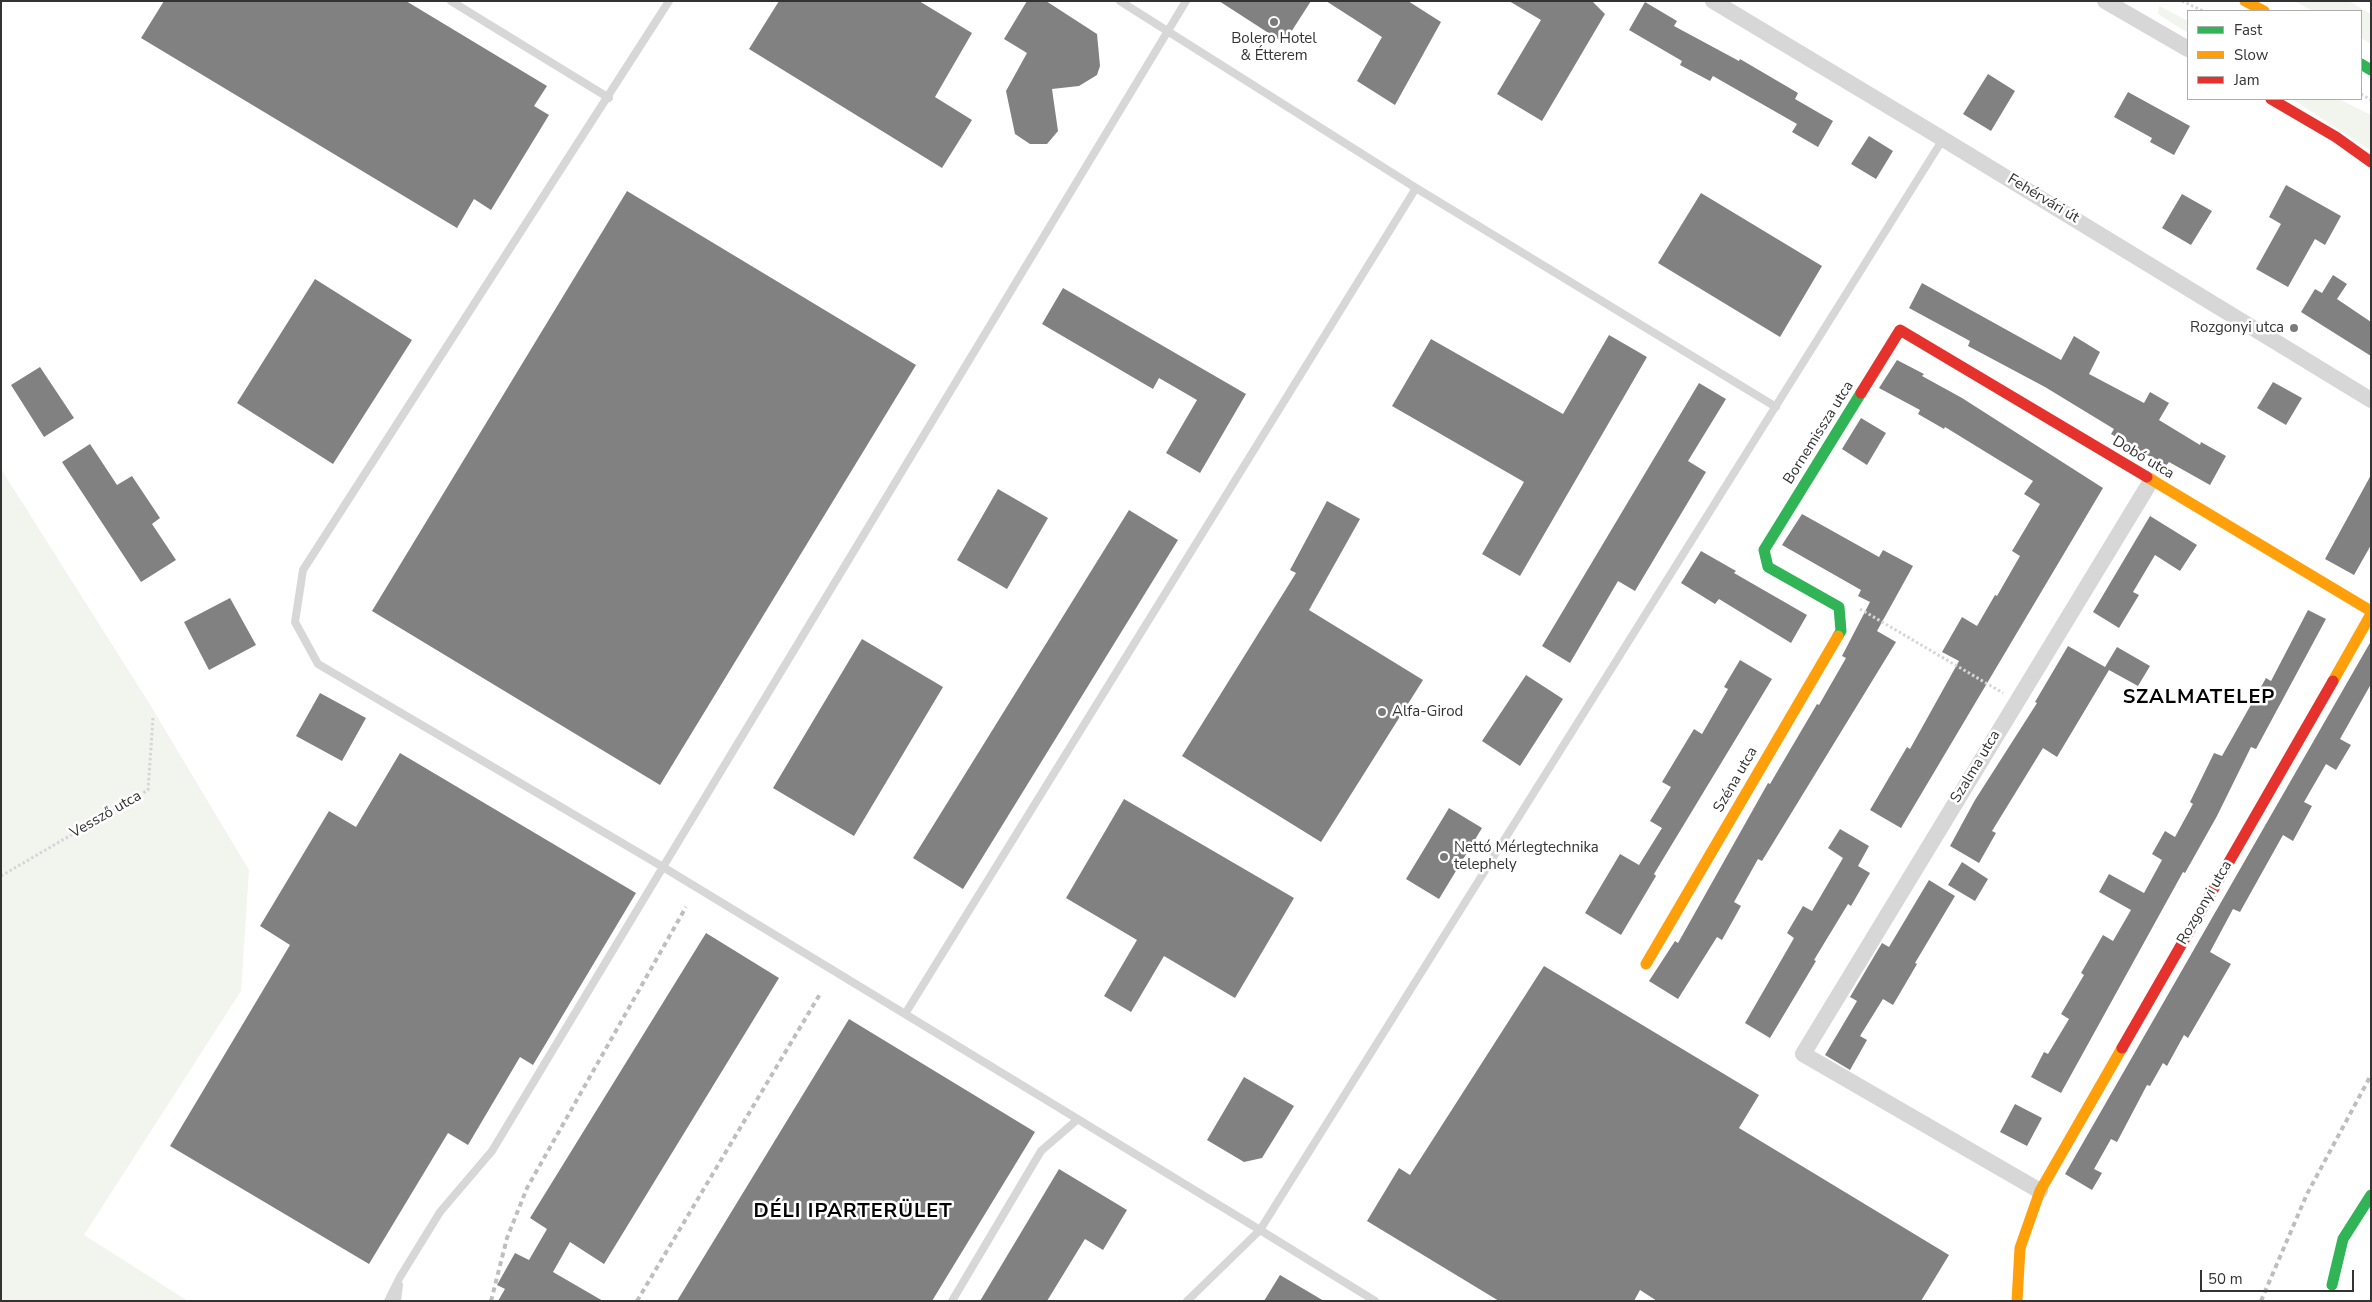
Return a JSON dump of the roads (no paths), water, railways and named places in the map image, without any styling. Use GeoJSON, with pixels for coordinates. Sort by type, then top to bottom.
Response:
{"type":"FeatureCollection","features":[{"type":"Feature","properties":{"kind":"street","name":"Fehérvári út"},"geometry":{"type":"LineString","coordinates":[[1713,1],[2371,400]]}},
{"type":"Feature","properties":{"kind":"street"},"geometry":{"type":"LineString","coordinates":[[2105,1],[2187,48]]}},
{"type":"Feature","properties":{"kind":"street"},"geometry":{"type":"LineString","coordinates":[[2245,1],[2262,10]]}},
{"type":"Feature","properties":{"kind":"street"},"geometry":{"type":"LineString","coordinates":[[2273,100],[2336,138],[2371,162]]}},
{"type":"Feature","properties":{"kind":"street","name":"Dobó utca"},"geometry":{"type":"LineString","coordinates":[[1900,330],[2371,613]]}},
{"type":"Feature","properties":{"kind":"street","name":"Bornemissza utca"},"geometry":{"type":"LineString","coordinates":[[1839,607],[1768,567],[1764,550],[1900,330]]}},
{"type":"Feature","properties":{"kind":"street","name":"Szalma utca"},"geometry":{"type":"LineString","coordinates":[[2040,1191],[1803,1054],[2151,481]]}},
{"type":"Feature","properties":{"kind":"street","name":"Széna utca"},"geometry":{"type":"LineString","coordinates":[[1646,964],[1841,631],[1839,607]]}},
{"type":"Feature","properties":{"kind":"street","name":"Rozgonyi utca"},"geometry":{"type":"LineString","coordinates":[[2016,1301],[2020,1248],[2040,1191],[2371,613]]}},
{"type":"Feature","properties":{"kind":"street"},"geometry":{"type":"LineString","coordinates":[[2332,1285],[2344,1238],[2371,1195]]}},
{"type":"Feature","properties":{"kind":"lane"},"geometry":{"type":"LineString","coordinates":[[451,1],[609,98]]}},
{"type":"Feature","properties":{"kind":"lane"},"geometry":{"type":"LineString","coordinates":[[669,1],[609,98],[303,570],[295,622],[318,664],[663,867],[1375,1301]]}},
{"type":"Feature","properties":{"kind":"lane"},"geometry":{"type":"LineString","coordinates":[[1120,1],[1416,188],[1776,407]]}},
{"type":"Feature","properties":{"kind":"lane"},"geometry":{"type":"LineString","coordinates":[[388,1301],[400,1276],[440,1212],[492,1151],[1186,1]]}},
{"type":"Feature","properties":{"kind":"lane"},"geometry":{"type":"LineString","coordinates":[[1187,1301],[1260,1230],[1943,139]]}},
{"type":"Feature","properties":{"kind":"lane"},"geometry":{"type":"LineString","coordinates":[[905,1014],[1416,188]]}},
{"type":"Feature","properties":{"kind":"lane"},"geometry":{"type":"LineString","coordinates":[[952,1301],[1040,1151],[1078,1119]]}},
{"type":"Feature","properties":{"kind":"lane"},"geometry":{"type":"LineString","coordinates":[[397,1301],[400,1276]]}},
{"type":"Feature","properties":{"kind":"railway"},"geometry":{"type":"LineString","coordinates":[[491,1301],[507,1238],[527,1188],[686,907]]}},
{"type":"Feature","properties":{"kind":"railway"},"geometry":{"type":"LineString","coordinates":[[637,1301],[820,994]]}},
{"type":"Feature","properties":{"kind":"railway"},"geometry":{"type":"LineString","coordinates":[[2261,1301],[2307,1194],[2371,1075]]}},
{"type":"Feature","properties":{"kind":"place","name":"Bolero Hotel & Étterem"},"geometry":{"type":"Point","coordinates":[1274,22]}},
{"type":"Feature","properties":{"kind":"place","name":"Rozgonyi utca"},"geometry":{"type":"Point","coordinates":[2294,328]}},
{"type":"Feature","properties":{"kind":"place","name":"Alfa-Girod"},"geometry":{"type":"Point","coordinates":[1382,712]}},
{"type":"Feature","properties":{"kind":"place","name":"Nettó Mérlegtechnika telephely"},"geometry":{"type":"Point","coordinates":[1444,857]}},
{"type":"Feature","properties":{"kind":"district","name":"SZALMATELEP"},"geometry":{"type":"Point","coordinates":[2199,698]}},
{"type":"Feature","properties":{"kind":"district","name":"DÉLI IPARTERÜLET"},"geometry":{"type":"Point","coordinates":[853,1212]}}]}
